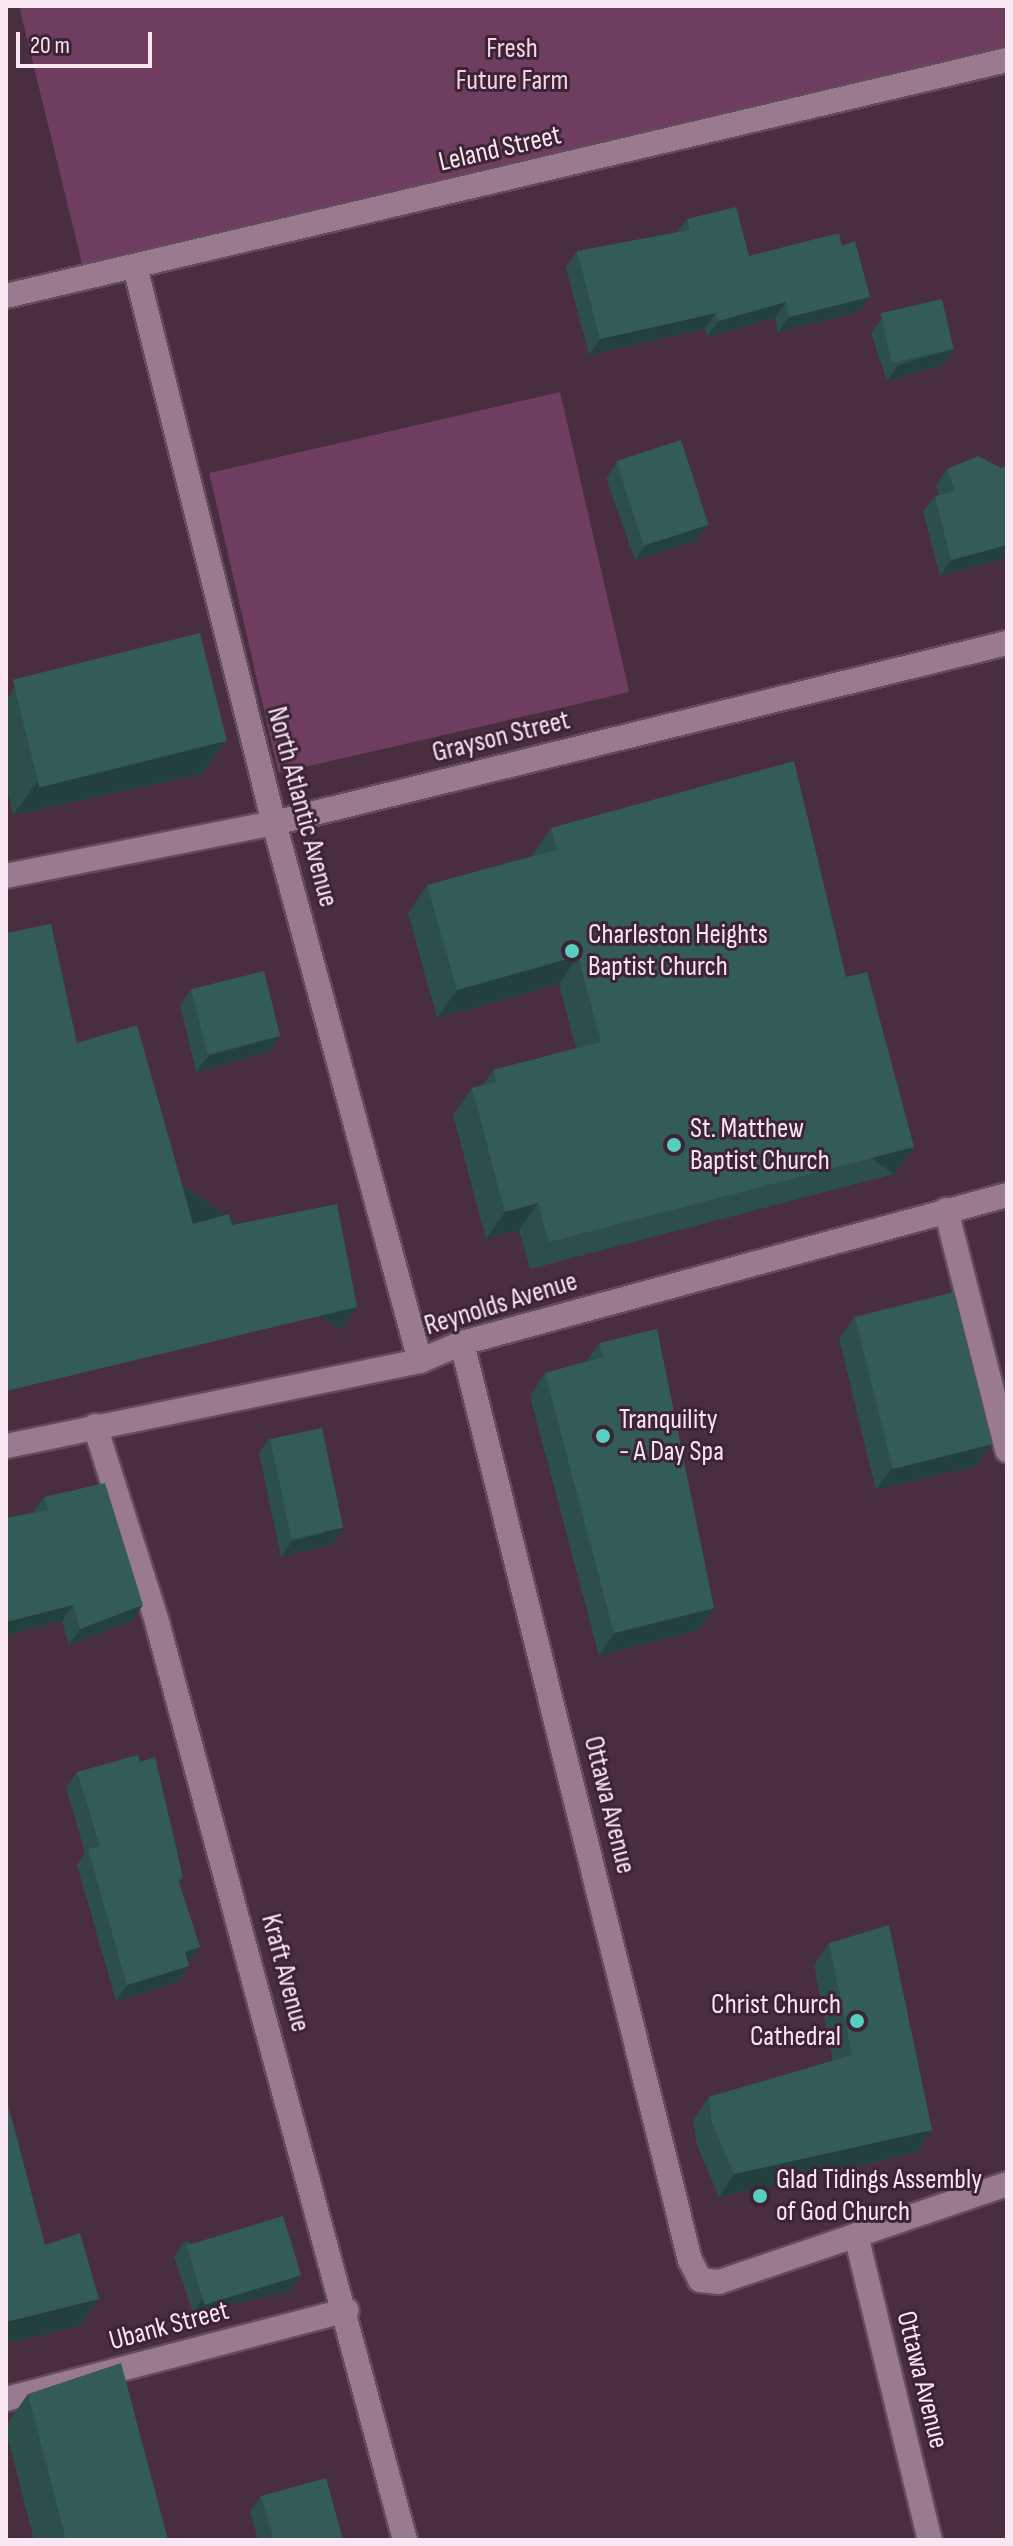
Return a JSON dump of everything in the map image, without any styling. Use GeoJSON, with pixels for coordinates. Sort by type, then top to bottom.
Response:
{"type":"FeatureCollection","features":[{"type":"Feature","properties":{"kind":"street","name":"Leland Street"},"geometry":{"type":"LineString","coordinates":[[6,296],[1007,60]]}},
{"type":"Feature","properties":{"kind":"street","name":"North Atlantic Avenue"},"geometry":{"type":"LineString","coordinates":[[135,266],[274,823],[420,1361]]}},
{"type":"Feature","properties":{"kind":"street","name":"Grayson Street"},"geometry":{"type":"LineString","coordinates":[[6,876],[274,823],[1007,643]]}},
{"type":"Feature","properties":{"kind":"street","name":"Reynolds Avenue"},"geometry":{"type":"LineString","coordinates":[[6,1446],[420,1361],[462,1343],[1007,1195]]}},
{"type":"Feature","properties":{"kind":"street"},"geometry":{"type":"LineString","coordinates":[[946,1210],[1007,1450]]}},
{"type":"Feature","properties":{"kind":"street","name":"Ottawa Avenue"},"geometry":{"type":"LineString","coordinates":[[462,1343],[690,2260],[700,2280],[719,2282],[856,2235],[930,2540]]}},
{"type":"Feature","properties":{"kind":"street","name":"Kraft Avenue"},"geometry":{"type":"LineString","coordinates":[[95,1426],[157,1622],[347,2310],[405,2540]]}},
{"type":"Feature","properties":{"kind":"street"},"geometry":{"type":"LineString","coordinates":[[856,2235],[1007,2184]]}},
{"type":"Feature","properties":{"kind":"street","name":"Ubank Street"},"geometry":{"type":"LineString","coordinates":[[6,2399],[347,2310]]}},
{"type":"Feature","properties":{"kind":"green space","name":"Fresh Future Farm"},"geometry":{"type":"Polygon","coordinates":[[[19,6],[1007,6],[1007,57],[86,280],[19,6]]]}},
{"type":"Feature","properties":{"kind":"green space"},"geometry":{"type":"Polygon","coordinates":[[[560,392],[629,692],[279,773],[209,473],[560,392]]]}},
{"type":"Feature","properties":{"kind":"building"},"geometry":{"type":"Polygon","coordinates":[[[736,207],[749,256],[839,233],[842,246],[855,241],[870,297],[789,317],[786,302],[718,321],[716,313],[600,339],[577,251],[690,230],[687,219],[736,207]]]}},
{"type":"Feature","properties":{"kind":"building"},"geometry":{"type":"Polygon","coordinates":[[[942,299],[953,349],[892,363],[881,313],[942,299]]]}},
{"type":"Feature","properties":{"kind":"building"},"geometry":{"type":"Polygon","coordinates":[[[681,440],[709,525],[644,546],[616,461],[681,440]]]}},
{"type":"Feature","properties":{"kind":"building"},"geometry":{"type":"Polygon","coordinates":[[[978,456],[1001,468],[1007,466],[1007,545],[951,560],[935,496],[955,491],[947,469],[978,456]]]}},
{"type":"Feature","properties":{"kind":"building"},"geometry":{"type":"Polygon","coordinates":[[[200,633],[227,741],[40,787],[13,680],[200,633]]]}},
{"type":"Feature","properties":{"kind":"building"},"geometry":{"type":"Polygon","coordinates":[[[794,761],[846,977],[867,972],[914,1147],[549,1242],[538,1203],[505,1212],[472,1088],[496,1082],[493,1070],[601,1042],[578,956],[457,990],[427,885],[557,850],[551,828],[794,761]]]}},
{"type":"Feature","properties":{"kind":"building"},"geometry":{"type":"Polygon","coordinates":[[[51,924],[77,1043],[137,1025],[193,1224],[229,1214],[232,1225],[337,1204],[357,1307],[6,1391],[6,933],[51,924]]]}},
{"type":"Feature","properties":{"kind":"building"},"geometry":{"type":"Polygon","coordinates":[[[264,971],[280,1036],[207,1054],[191,989],[264,971]]]}},
{"type":"Feature","properties":{"kind":"building"},"geometry":{"type":"Polygon","coordinates":[[[954,1292],[992,1444],[893,1469],[855,1317],[954,1292]]]}},
{"type":"Feature","properties":{"kind":"building"},"geometry":{"type":"Polygon","coordinates":[[[657,1329],[714,1608],[614,1633],[545,1373],[603,1357],[599,1343],[657,1329]]]}},
{"type":"Feature","properties":{"kind":"building"},"geometry":{"type":"Polygon","coordinates":[[[322,1428],[343,1528],[291,1539],[270,1439],[322,1428]]]}},
{"type":"Feature","properties":{"kind":"building"},"geometry":{"type":"Polygon","coordinates":[[[105,1483],[143,1605],[80,1629],[73,1605],[6,1622],[6,1518],[48,1510],[44,1497],[105,1483]]]}},
{"type":"Feature","properties":{"kind":"building"},"geometry":{"type":"Polygon","coordinates":[[[138,1755],[140,1762],[155,1757],[183,1877],[178,1879],[200,1947],[185,1952],[189,1966],[127,1985],[88,1849],[100,1846],[77,1772],[138,1755]]]}},
{"type":"Feature","properties":{"kind":"building","name":"Christ Church Cathedral"},"geometry":{"type":"Polygon","coordinates":[[[889,1925],[932,2130],[734,2174],[712,2123],[709,2097],[852,2055],[829,1943],[889,1925]]]}},
{"type":"Feature","properties":{"kind":"building"},"geometry":{"type":"Polygon","coordinates":[[[6,2097],[45,2245],[80,2233],[99,2299],[6,2322],[6,2097]]]}},
{"type":"Feature","properties":{"kind":"building"},"geometry":{"type":"Polygon","coordinates":[[[283,2216],[301,2275],[205,2305],[186,2246],[283,2216]]]}},
{"type":"Feature","properties":{"kind":"building"},"geometry":{"type":"Polygon","coordinates":[[[121,2363],[168,2540],[66,2540],[28,2394],[121,2363]]]}},
{"type":"Feature","properties":{"kind":"building"},"geometry":{"type":"Polygon","coordinates":[[[326,2478],[343,2540],[274,2540],[261,2496],[326,2478]]]}},
{"type":"Feature","properties":{"kind":"place","name":"Charleston Heights Baptist Church"},"geometry":{"type":"Point","coordinates":[572,951]}},
{"type":"Feature","properties":{"kind":"place","name":"St. Matthew Baptist Church"},"geometry":{"type":"Point","coordinates":[674,1145]}},
{"type":"Feature","properties":{"kind":"place","name":"Tranquility - A Day Spa"},"geometry":{"type":"Point","coordinates":[603,1436]}},
{"type":"Feature","properties":{"kind":"place","name":"Christ Church Cathedral"},"geometry":{"type":"Point","coordinates":[857,2021]}},
{"type":"Feature","properties":{"kind":"place","name":"Glad Tidings Assembly of God Church"},"geometry":{"type":"Point","coordinates":[760,2196]}}]}
